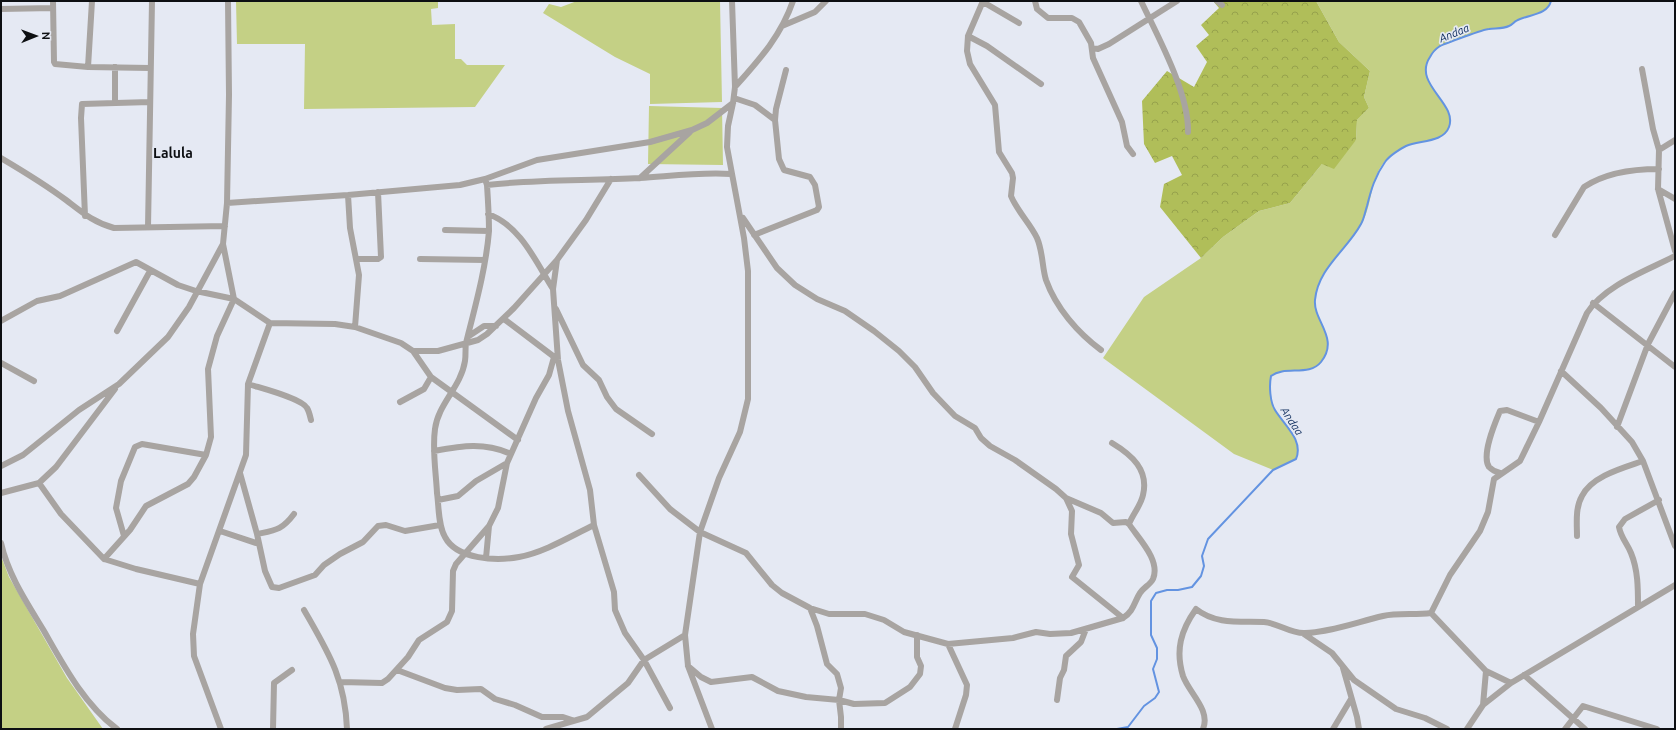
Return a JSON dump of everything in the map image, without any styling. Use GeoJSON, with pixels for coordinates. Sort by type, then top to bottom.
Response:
{"type":"FeatureCollection","features":[{"type":"Feature","properties":{"kind":"street"},"geometry":{"type":"LineString","coordinates":[[88,67],[92,1]]}},
{"type":"Feature","properties":{"kind":"street"},"geometry":{"type":"LineString","coordinates":[[148,227],[152,1]]}},
{"type":"Feature","properties":{"kind":"street"},"geometry":{"type":"LineString","coordinates":[[104,559],[124,536],[146,506],[188,484],[194,477],[206,455],[211,437],[208,369],[217,336],[234,298],[224,244],[227,203],[229,95],[228,1]]}},
{"type":"Feature","properties":{"kind":"street"},"geometry":{"type":"LineString","coordinates":[[712,729],[688,666],[686,635],[700,532],[719,478],[740,432],[748,400],[748,271],[740,215],[731,174],[727,146],[728,126],[734,100],[735,87],[732,1]]}},
{"type":"Feature","properties":{"kind":"street"},"geometry":{"type":"LineString","coordinates":[[735,87],[768,50],[782,26],[793,1]]}},
{"type":"Feature","properties":{"kind":"street"},"geometry":{"type":"LineString","coordinates":[[782,26],[815,12],[826,1]]}},
{"type":"Feature","properties":{"kind":"street"},"geometry":{"type":"LineString","coordinates":[[1019,23],[983,1],[968,36],[967,51],[970,64],[995,105],[999,152],[1012,173],[1011,196],[1026,219],[1039,245],[1046,280],[1057,302],[1070,320],[1086,339],[1101,350]]}},
{"type":"Feature","properties":{"kind":"street"},"geometry":{"type":"LineString","coordinates":[[1035,1],[1037,9],[1048,18],[1072,18],[1076,20],[1091,43],[1093,58],[1103,77],[1122,122],[1127,146],[1133,154]]}},
{"type":"Feature","properties":{"kind":"street"},"geometry":{"type":"LineString","coordinates":[[1141,1],[1186,104],[1189,120],[1188,132]]}},
{"type":"Feature","properties":{"kind":"street"},"geometry":{"type":"LineString","coordinates":[[1092,48],[1098,49],[1109,44],[1177,1]]}},
{"type":"Feature","properties":{"kind":"street"},"geometry":{"type":"LineString","coordinates":[[1,9],[53,4],[54,62],[56,64],[88,67],[150,68]]}},
{"type":"Feature","properties":{"kind":"street"},"geometry":{"type":"LineString","coordinates":[[968,36],[987,46],[1041,84]]}},
{"type":"Feature","properties":{"kind":"street"},"geometry":{"type":"LineString","coordinates":[[115,67],[115,102]]}},
{"type":"Feature","properties":{"kind":"street"},"geometry":{"type":"LineString","coordinates":[[1642,69],[1653,129],[1659,150],[1658,189],[1675,251]]}},
{"type":"Feature","properties":{"kind":"street"},"geometry":{"type":"LineString","coordinates":[[754,235],[817,210],[819,207],[814,185],[810,176],[789,173],[782,167],[775,120],[776,109],[786,70]]}},
{"type":"Feature","properties":{"kind":"street"},"geometry":{"type":"LineString","coordinates":[[734,100],[756,105],[775,120]]}},
{"type":"Feature","properties":{"kind":"street"},"geometry":{"type":"LineString","coordinates":[[486,182],[537,160],[650,142],[692,130],[707,123],[734,100]]}},
{"type":"Feature","properties":{"kind":"street"},"geometry":{"type":"LineString","coordinates":[[85,216],[81,106],[85,103],[150,102]]}},
{"type":"Feature","properties":{"kind":"street"},"geometry":{"type":"LineString","coordinates":[[640,178],[692,130]]}},
{"type":"Feature","properties":{"kind":"street"},"geometry":{"type":"LineString","coordinates":[[1659,150],[1675,140]]}},
{"type":"Feature","properties":{"kind":"street"},"geometry":{"type":"LineString","coordinates":[[1,158],[66,200],[85,216],[114,228],[225,226]]}},
{"type":"Feature","properties":{"kind":"street"},"geometry":{"type":"LineString","coordinates":[[1555,235],[1584,187],[1590,183],[1615,174],[1639,169],[1659,169]]}},
{"type":"Feature","properties":{"kind":"street"},"geometry":{"type":"LineString","coordinates":[[227,203],[348,195],[486,182],[640,178],[707,172],[731,174]]}},
{"type":"Feature","properties":{"kind":"street"},"geometry":{"type":"LineString","coordinates":[[413,351],[438,351],[466,344],[478,340],[496,326],[504,319],[543,273],[557,260],[586,220],[611,179]]}},
{"type":"Feature","properties":{"kind":"street"},"geometry":{"type":"LineString","coordinates":[[486,182],[488,231],[485,260],[466,344],[465,361],[462,375],[440,412],[435,429],[434,451],[440,525],[449,544],[463,553],[486,558],[519,557],[535,552],[594,525]]}},
{"type":"Feature","properties":{"kind":"street"},"geometry":{"type":"LineString","coordinates":[[1658,189],[1675,199]]}},
{"type":"Feature","properties":{"kind":"street"},"geometry":{"type":"LineString","coordinates":[[356,259],[378,259],[381,257],[378,192]]}},
{"type":"Feature","properties":{"kind":"street"},"geometry":{"type":"LineString","coordinates":[[348,195],[350,228],[359,275],[355,327]]}},
{"type":"Feature","properties":{"kind":"street"},"geometry":{"type":"LineString","coordinates":[[488,214],[500,218],[508,224],[553,289]]}},
{"type":"Feature","properties":{"kind":"street"},"geometry":{"type":"LineString","coordinates":[[640,475],[670,509],[700,532],[746,553],[772,585],[782,593],[810,608],[829,614],[865,614],[884,620],[904,632],[948,644],[1013,638],[1036,632],[1060,634],[1086,629],[1123,618],[1130,613],[1142,591],[1151,581],[1154,569],[1150,554],[1129,524],[1126,522],[1113,523],[1101,513],[1066,498],[1038,476],[980,438],[975,428],[955,416],[933,393],[910,361],[874,331],[838,307],[817,299],[795,285],[777,268],[740,215]]}},
{"type":"Feature","properties":{"kind":"street"},"geometry":{"type":"LineString","coordinates":[[445,230],[488,231]]}},
{"type":"Feature","properties":{"kind":"street"},"geometry":{"type":"LineString","coordinates":[[1,493],[39,483],[56,467],[119,384],[168,337],[189,307],[224,244]]}},
{"type":"Feature","properties":{"kind":"street"},"geometry":{"type":"LineString","coordinates":[[1431,613],[1450,575],[1480,531],[1488,512],[1493,483],[1500,473],[1520,461],[1593,303],[1606,291],[1675,256]]}},
{"type":"Feature","properties":{"kind":"street"},"geometry":{"type":"LineString","coordinates":[[420,259],[485,260]]}},
{"type":"Feature","properties":{"kind":"street"},"geometry":{"type":"LineString","coordinates":[[557,260],[553,289],[556,358],[568,411],[590,490],[594,525],[614,592],[615,610],[625,633],[644,660],[670,708]]}},
{"type":"Feature","properties":{"kind":"street"},"geometry":{"type":"LineString","coordinates":[[1,321],[37,302],[60,296],[136,262],[150,271],[196,292],[234,298],[270,323],[334,324],[355,327],[401,343],[413,351],[432,377],[451,393],[518,440]]}},
{"type":"Feature","properties":{"kind":"street"},"geometry":{"type":"LineString","coordinates":[[117,331],[150,271]]}},
{"type":"Feature","properties":{"kind":"street"},"geometry":{"type":"LineString","coordinates":[[1617,427],[1648,344],[1675,293]]}},
{"type":"Feature","properties":{"kind":"street"},"geometry":{"type":"LineString","coordinates":[[1593,303],[1648,344],[1675,367]]}},
{"type":"Feature","properties":{"kind":"street"},"geometry":{"type":"LineString","coordinates":[[553,304],[583,364],[599,380],[607,397],[616,409],[652,434]]}},
{"type":"Feature","properties":{"kind":"street"},"geometry":{"type":"LineString","coordinates":[[504,319],[556,358]]}},
{"type":"Feature","properties":{"kind":"street"},"geometry":{"type":"LineString","coordinates":[[221,729],[194,656],[193,634],[200,584],[246,455],[248,438],[248,384],[270,323]]}},
{"type":"Feature","properties":{"kind":"street"},"geometry":{"type":"LineString","coordinates":[[469,336],[478,329],[488,325],[496,326]]}},
{"type":"Feature","properties":{"kind":"street"},"geometry":{"type":"LineString","coordinates":[[486,558],[489,526],[501,499],[507,463],[536,398],[549,375],[556,358]]}},
{"type":"Feature","properties":{"kind":"street"},"geometry":{"type":"LineString","coordinates":[[1,363],[34,381]]}},
{"type":"Feature","properties":{"kind":"street"},"geometry":{"type":"LineString","coordinates":[[1561,371],[1601,408],[1632,442],[1643,461],[1659,500],[1675,546]]}},
{"type":"Feature","properties":{"kind":"street"},"geometry":{"type":"LineString","coordinates":[[400,402],[424,389],[432,377]]}},
{"type":"Feature","properties":{"kind":"street"},"geometry":{"type":"LineString","coordinates":[[1,466],[23,455],[79,410],[119,384]]}},
{"type":"Feature","properties":{"kind":"street"},"geometry":{"type":"LineString","coordinates":[[248,384],[288,396],[299,402],[306,407],[311,420]]}},
{"type":"Feature","properties":{"kind":"street"},"geometry":{"type":"LineString","coordinates":[[1500,473],[1491,469],[1488,465],[1487,458],[1491,432],[1500,411],[1507,410],[1539,422]]}},
{"type":"Feature","properties":{"kind":"street"},"geometry":{"type":"LineString","coordinates":[[1112,443],[1124,450],[1136,460],[1140,466],[1145,481],[1143,496],[1129,524]]}},
{"type":"Feature","properties":{"kind":"street"},"geometry":{"type":"LineString","coordinates":[[124,536],[116,508],[122,481],[134,447],[142,444],[206,455]]}},
{"type":"Feature","properties":{"kind":"street"},"geometry":{"type":"LineString","coordinates":[[434,451],[473,445],[497,447],[511,454]]}},
{"type":"Feature","properties":{"kind":"street"},"geometry":{"type":"LineString","coordinates":[[1577,536],[1577,513],[1582,496],[1593,484],[1611,472],[1643,461]]}},
{"type":"Feature","properties":{"kind":"street"},"geometry":{"type":"LineString","coordinates":[[438,500],[458,496],[476,481],[507,463]]}},
{"type":"Feature","properties":{"kind":"street"},"geometry":{"type":"LineString","coordinates":[[240,473],[257,534],[265,571],[272,587],[279,588],[315,575],[324,565],[340,554],[363,542],[378,526],[386,525],[405,531],[440,525]]}},
{"type":"Feature","properties":{"kind":"street"},"geometry":{"type":"LineString","coordinates":[[39,483],[61,514],[104,559],[136,569],[200,584]]}},
{"type":"Feature","properties":{"kind":"street"},"geometry":{"type":"LineString","coordinates":[[1066,498],[1072,511],[1071,534],[1080,565],[1072,577],[1123,618]]}},
{"type":"Feature","properties":{"kind":"street"},"geometry":{"type":"LineString","coordinates":[[1638,606],[1635,568],[1630,551],[1621,538],[1619,527],[1625,519],[1659,500]]}},
{"type":"Feature","properties":{"kind":"street"},"geometry":{"type":"LineString","coordinates":[[257,534],[279,530],[294,514]]}},
{"type":"Feature","properties":{"kind":"street"},"geometry":{"type":"LineString","coordinates":[[341,682],[382,683],[397,670],[419,640],[442,626],[450,618],[452,611],[453,571],[463,553],[489,526]]}},
{"type":"Feature","properties":{"kind":"street"},"geometry":{"type":"LineString","coordinates":[[220,531],[259,544]]}},
{"type":"Feature","properties":{"kind":"street"},"geometry":{"type":"LineString","coordinates":[[1,543],[11,573],[73,680],[103,719],[116,729]]}},
{"type":"Feature","properties":{"kind":"street"},"geometry":{"type":"LineString","coordinates":[[1467,729],[1483,705],[1510,683],[1675,585]]}},
{"type":"Feature","properties":{"kind":"street"},"geometry":{"type":"LineString","coordinates":[[810,608],[817,626],[827,664],[837,674],[840,688],[839,700],[841,729]]}},
{"type":"Feature","properties":{"kind":"street"},"geometry":{"type":"LineString","coordinates":[[1203,729],[1206,722],[1204,715],[1183,676],[1180,653],[1181,635],[1196,609],[1206,616],[1218,619],[1243,623],[1265,622],[1304,634],[1332,653],[1354,680],[1396,709],[1425,718],[1448,729]]}},
{"type":"Feature","properties":{"kind":"street"},"geometry":{"type":"LineString","coordinates":[[304,610],[326,649],[341,682],[345,700],[346,729]]}},
{"type":"Feature","properties":{"kind":"street"},"geometry":{"type":"LineString","coordinates":[[1304,634],[1346,626],[1385,616],[1431,613]]}},
{"type":"Feature","properties":{"kind":"street"},"geometry":{"type":"LineString","coordinates":[[1431,613],[1486,671],[1510,683]]}},
{"type":"Feature","properties":{"kind":"street"},"geometry":{"type":"LineString","coordinates":[[1057,700],[1060,678],[1064,670],[1066,656],[1081,642],[1086,629]]}},
{"type":"Feature","properties":{"kind":"street"},"geometry":{"type":"LineString","coordinates":[[546,729],[572,720],[587,717],[628,683],[644,660],[686,635]]}},
{"type":"Feature","properties":{"kind":"street"},"geometry":{"type":"LineString","coordinates":[[688,666],[701,677],[711,682],[752,677],[778,691],[806,697],[839,700],[854,704],[885,703],[910,687],[921,671],[921,666],[917,657],[917,635]]}},
{"type":"Feature","properties":{"kind":"street"},"geometry":{"type":"LineString","coordinates":[[948,644],[967,685],[966,696],[956,729]]}},
{"type":"Feature","properties":{"kind":"street"},"geometry":{"type":"LineString","coordinates":[[1343,667],[1359,729]]}},
{"type":"Feature","properties":{"kind":"street"},"geometry":{"type":"LineString","coordinates":[[273,729],[274,683],[292,670]]}},
{"type":"Feature","properties":{"kind":"street"},"geometry":{"type":"LineString","coordinates":[[397,670],[445,688],[457,690],[481,689],[495,699],[515,705],[542,717],[563,717],[572,720]]}},
{"type":"Feature","properties":{"kind":"street"},"geometry":{"type":"LineString","coordinates":[[1483,705],[1486,671]]}},
{"type":"Feature","properties":{"kind":"street"},"geometry":{"type":"LineString","coordinates":[[1524,675],[1585,729]]}},
{"type":"Feature","properties":{"kind":"street"},"geometry":{"type":"LineString","coordinates":[[1332,729],[1351,699]]}},
{"type":"Feature","properties":{"kind":"street"},"geometry":{"type":"LineString","coordinates":[[1565,729],[1581,707],[1587,706],[1657,729]]}},
{"type":"Feature","properties":{"kind":"green space"},"geometry":{"type":"Polygon","coordinates":[[[236,1],[438,1],[438,8],[431,9],[432,25],[455,24],[455,59],[461,59],[467,65],[505,65],[475,107],[304,109],[305,44],[237,44],[236,1]]]}},
{"type":"Feature","properties":{"kind":"green space"},"geometry":{"type":"Polygon","coordinates":[[[577,1],[720,1],[722,102],[650,104],[650,74],[615,57],[543,13],[549,4],[561,7],[577,1]]]}},
{"type":"Feature","properties":{"kind":"green space"},"geometry":{"type":"Polygon","coordinates":[[[1213,1],[1316,1],[1339,42],[1370,71],[1364,97],[1369,108],[1357,120],[1356,140],[1334,169],[1322,164],[1290,203],[1259,211],[1223,237],[1201,258],[1160,207],[1164,184],[1182,175],[1172,156],[1155,163],[1144,144],[1142,101],[1167,71],[1194,87],[1207,62],[1196,46],[1209,35],[1201,25],[1219,8],[1213,1]]]}},
{"type":"Feature","properties":{"kind":"green space"},"geometry":{"type":"Polygon","coordinates":[[[1316,1],[1551,1],[1546,9],[1515,21],[1510,26],[1485,30],[1449,42],[1440,46],[1431,55],[1426,67],[1427,76],[1430,85],[1447,110],[1450,118],[1449,127],[1441,136],[1411,144],[1393,154],[1386,160],[1377,174],[1369,206],[1363,221],[1350,241],[1328,268],[1317,288],[1315,308],[1324,330],[1327,345],[1326,353],[1321,362],[1310,369],[1283,371],[1271,376],[1270,394],[1273,407],[1292,433],[1298,452],[1296,459],[1273,470],[1234,454],[1103,358],[1144,297],[1201,258],[1223,237],[1259,211],[1290,203],[1322,164],[1356,140],[1357,120],[1369,108],[1364,97],[1370,71],[1339,42],[1316,1]]]}},
{"type":"Feature","properties":{"kind":"green space"},"geometry":{"type":"Polygon","coordinates":[[[649,106],[722,108],[723,165],[648,164],[649,106]]]}},
{"type":"Feature","properties":{"kind":"green space"},"geometry":{"type":"Polygon","coordinates":[[[1,556],[9,577],[67,678],[103,729],[1,729],[1,556]]]}},
{"type":"Feature","properties":{"kind":"waterway","name":"Andaa"},"geometry":{"type":"LineString","coordinates":[[1117,729],[1128,727],[1144,706],[1155,698],[1159,692],[1153,669],[1157,659],[1157,648],[1151,635],[1151,601],[1156,593],[1192,587],[1201,576],[1204,566],[1202,556],[1208,539],[1273,470],[1296,459],[1298,452],[1295,439],[1275,410],[1272,403],[1270,389],[1271,376],[1283,371],[1310,369],[1321,362],[1328,345],[1327,337],[1315,308],[1317,289],[1321,278],[1362,222],[1376,178],[1387,160],[1406,146],[1442,136],[1449,127],[1450,118],[1447,110],[1430,85],[1427,76],[1426,67],[1431,55],[1440,46],[1464,37],[1486,30],[1510,26],[1515,21],[1546,9],[1551,1]]}},
{"type":"Feature","properties":{"kind":"district","name":"Lalula"},"geometry":{"type":"Point","coordinates":[173,153]}}]}
